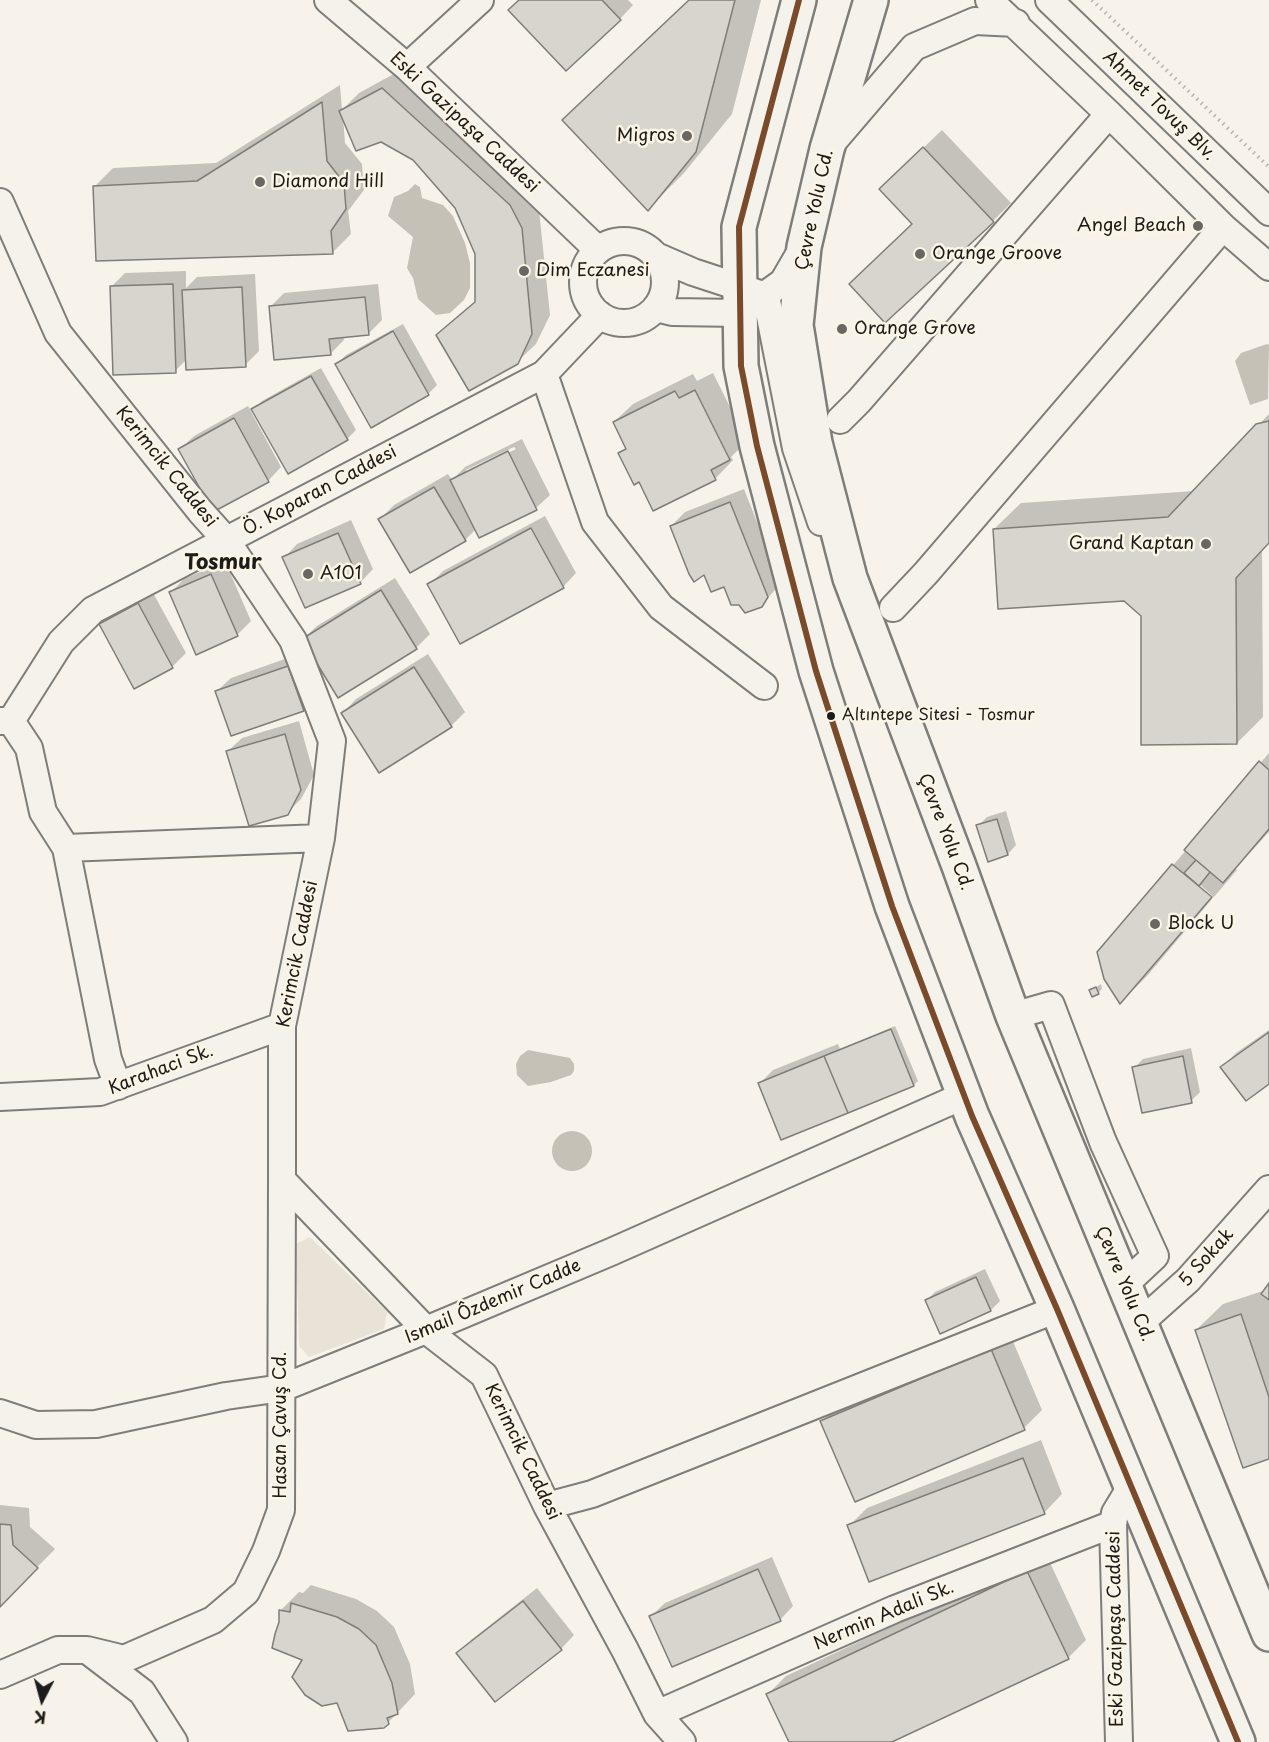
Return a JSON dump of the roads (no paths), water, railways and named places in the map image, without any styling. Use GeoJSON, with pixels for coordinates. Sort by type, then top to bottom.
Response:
{"type":"FeatureCollection","features":[{"type":"Feature","properties":{"kind":"highway"},"geometry":{"type":"LineString","coordinates":[[799,0],[739,226],[749,299],[741,366],[757,447],[816,671],[892,906],[972,1116],[1132,1485],[1238,1742]]}},
{"type":"Feature","properties":{"kind":"highway","name":"Çevre Yolu Cd."},"geometry":{"type":"LineString","coordinates":[[871,0],[827,149],[804,246],[796,325],[815,443],[850,579],[959,866],[1012,1016],[1124,1285],[1261,1593],[1269,1634]]}},
{"type":"Feature","properties":{"kind":"street","name":"Eski Gazipaşa Caddesi"},"geometry":{"type":"LineString","coordinates":[[328,0],[407,67],[598,250]]}},
{"type":"Feature","properties":{"kind":"street"},"geometry":{"type":"LineString","coordinates":[[407,67],[480,0]]}},
{"type":"Feature","properties":{"kind":"street"},"geometry":{"type":"LineString","coordinates":[[989,0],[1016,23],[1222,227],[1269,267]]}},
{"type":"Feature","properties":{"kind":"street","name":"Ahmet Tovuş Blv."},"geometry":{"type":"LineString","coordinates":[[1049,0],[1269,212]]}},
{"type":"Feature","properties":{"kind":"street"},"geometry":{"type":"LineString","coordinates":[[827,149],[914,47],[975,21],[1016,23]]}},
{"type":"Feature","properties":{"kind":"street"},"geometry":{"type":"LineString","coordinates":[[840,420],[1109,114]]}},
{"type":"Feature","properties":{"kind":"street","name":"Kerimcik Caddesi"},"geometry":{"type":"LineString","coordinates":[[0,202],[58,333],[200,511],[226,540],[293,640],[332,741],[321,838],[282,1026],[282,1180],[426,1330],[484,1375],[548,1506],[626,1650],[657,1714],[682,1742]]}},
{"type":"Feature","properties":{"kind":"street"},"geometry":{"type":"LineString","coordinates":[[893,608],[926,573],[1222,227]]}},
{"type":"Feature","properties":{"kind":"street"},"geometry":{"type":"LineString","coordinates":[[656,256],[663,268],[665,282],[656,308],[646,316],[635,321],[611,321],[591,307],[585,296],[584,271],[589,260],[598,250],[614,242],[634,242],[646,247],[656,256],[749,299],[824,532],[850,579]]}},
{"type":"Feature","properties":{"kind":"street"},"geometry":{"type":"LineString","coordinates":[[656,308],[672,312],[749,299],[783,282],[804,246]]}},
{"type":"Feature","properties":{"kind":"street","name":"Ö. Koparan Caddesi"},"geometry":{"type":"LineString","coordinates":[[6,721],[61,642],[93,610],[544,374],[600,315]]}},
{"type":"Feature","properties":{"kind":"street"},"geometry":{"type":"LineString","coordinates":[[544,374],[595,522],[662,607],[764,686]]}},
{"type":"Feature","properties":{"kind":"street"},"geometry":{"type":"LineString","coordinates":[[6,721],[29,748],[43,812],[66,848],[108,1059],[118,1086]]}},
{"type":"Feature","properties":{"kind":"street"},"geometry":{"type":"LineString","coordinates":[[66,848],[321,838]]}},
{"type":"Feature","properties":{"kind":"street","name":"Karahaci Sk."},"geometry":{"type":"LineString","coordinates":[[0,1097],[100,1092],[282,1026]]}},
{"type":"Feature","properties":{"kind":"street","name":"Ismail Ôzdemir Cadde"},"geometry":{"type":"LineString","coordinates":[[0,1413],[36,1425],[96,1424],[226,1396],[282,1388],[611,1252],[965,1095]]}},
{"type":"Feature","properties":{"kind":"street","name":"Hasan Çavuş Cd."},"geometry":{"type":"LineString","coordinates":[[0,1675],[58,1650],[87,1650],[124,1659],[213,1620],[246,1592],[266,1551],[281,1510],[282,1180]]}},
{"type":"Feature","properties":{"kind":"street","name":"5 Sokak"},"geometry":{"type":"LineString","coordinates":[[1141,1322],[1188,1280],[1269,1189]]}},
{"type":"Feature","properties":{"kind":"street"},"geometry":{"type":"LineString","coordinates":[[548,1506],[592,1494],[1057,1309]]}},
{"type":"Feature","properties":{"kind":"street","name":"Eski Gazipaşa Caddesi"},"geometry":{"type":"LineString","coordinates":[[1119,1742],[1113,1524],[1115,1513],[1132,1485]]}},
{"type":"Feature","properties":{"kind":"street","name":"Nermin Adali Sk."},"geometry":{"type":"LineString","coordinates":[[657,1714],[896,1609],[1113,1524]]}},
{"type":"Feature","properties":{"kind":"street"},"geometry":{"type":"LineString","coordinates":[[87,1650],[142,1692],[174,1742]]}},
{"type":"Feature","properties":{"kind":"place","name":"Migros"},"geometry":{"type":"Point","coordinates":[687,136]}},
{"type":"Feature","properties":{"kind":"place","name":"Diamond Hill"},"geometry":{"type":"Point","coordinates":[260,182]}},
{"type":"Feature","properties":{"kind":"place","name":"Angel Beach"},"geometry":{"type":"Point","coordinates":[1198,226]}},
{"type":"Feature","properties":{"kind":"place","name":"Orange Groove"},"geometry":{"type":"Point","coordinates":[920,254]}},
{"type":"Feature","properties":{"kind":"place","name":"Dim Eczanesi"},"geometry":{"type":"Point","coordinates":[524,271]}},
{"type":"Feature","properties":{"kind":"place","name":"Orange Grove"},"geometry":{"type":"Point","coordinates":[842,329]}},
{"type":"Feature","properties":{"kind":"place","name":"Grand Kaptan"},"geometry":{"type":"Point","coordinates":[1206,544]}},
{"type":"Feature","properties":{"kind":"place","name":"A101"},"geometry":{"type":"Point","coordinates":[308,574]}},
{"type":"Feature","properties":{"kind":"place","name":"Altıntepe Sitesi - Tosmur"},"geometry":{"type":"Point","coordinates":[831,716]}},
{"type":"Feature","properties":{"kind":"place","name":"Block U"},"geometry":{"type":"Point","coordinates":[1155,924]}},
{"type":"Feature","properties":{"kind":"district","name":"Tosmur"},"geometry":{"type":"Point","coordinates":[223,563]}}]}
